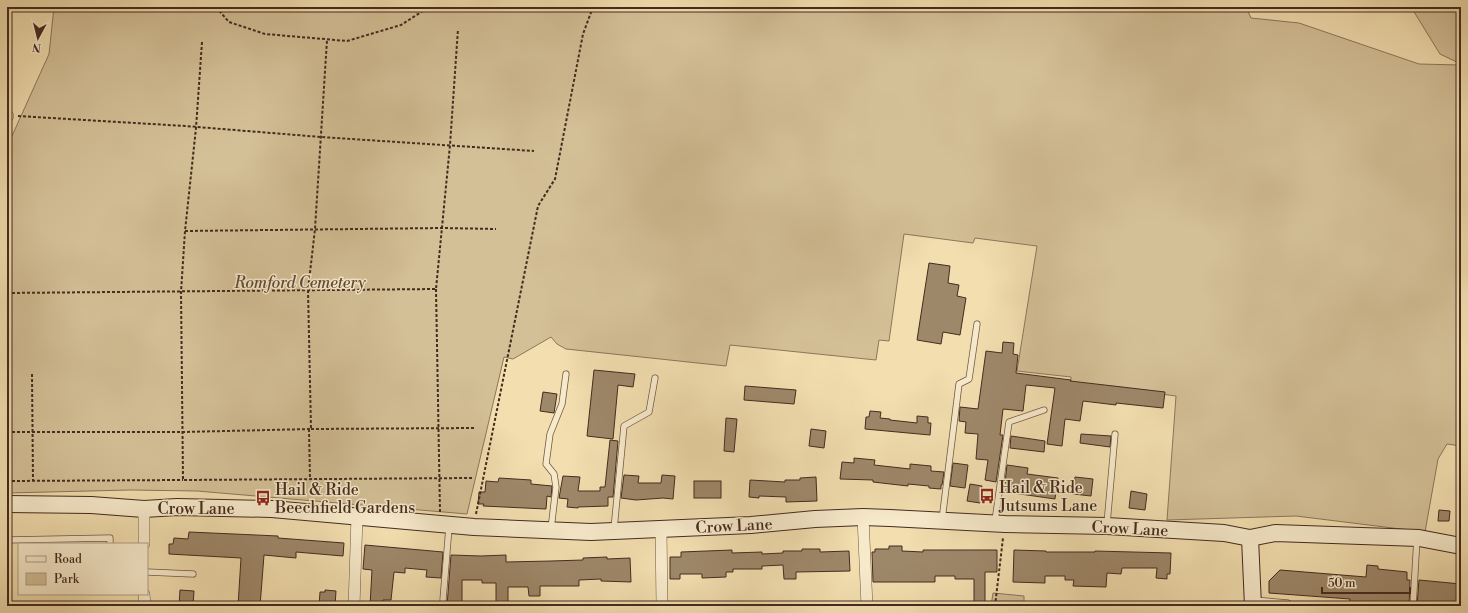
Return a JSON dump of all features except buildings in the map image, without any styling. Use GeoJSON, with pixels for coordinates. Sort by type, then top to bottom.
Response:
{"type":"FeatureCollection","features":[{"type":"Feature","properties":{"kind":"street","name":"Crow Lane"},"geometry":{"type":"LineString","coordinates":[[7,504],[91,505],[144,509],[177,507],[272,509],[474,527],[551,532],[614,531],[751,525],[815,519],[862,517],[1000,524],[1107,526],[1224,533],[1250,538],[1275,533],[1417,538],[1461,546]]}},
{"type":"Feature","properties":{"kind":"street"},"geometry":{"type":"LineString","coordinates":[[144,509],[144,543]]}},
{"type":"Feature","properties":{"kind":"street"},"geometry":{"type":"LineString","coordinates":[[354,606],[357,517]]}},
{"type":"Feature","properties":{"kind":"street"},"geometry":{"type":"LineString","coordinates":[[862,517],[867,606]]}},
{"type":"Feature","properties":{"kind":"street"},"geometry":{"type":"LineString","coordinates":[[660,529],[662,606]]}},
{"type":"Feature","properties":{"kind":"street"},"geometry":{"type":"LineString","coordinates":[[1250,538],[1253,603]]}},
{"type":"Feature","properties":{"kind":"street"},"geometry":{"type":"LineString","coordinates":[[144,595],[145,606]]}},
{"type":"Feature","properties":{"kind":"lane"},"geometry":{"type":"LineString","coordinates":[[942,520],[959,384],[969,379],[976,324]]}},
{"type":"Feature","properties":{"kind":"lane"},"geometry":{"type":"LineString","coordinates":[[551,532],[556,487],[554,474],[546,464],[550,434],[562,404],[566,374]]}},
{"type":"Feature","properties":{"kind":"lane"},"geometry":{"type":"LineString","coordinates":[[614,531],[624,426],[649,412],[655,378]]}},
{"type":"Feature","properties":{"kind":"lane"},"geometry":{"type":"LineString","coordinates":[[1000,524],[1009,422],[1044,410]]}},
{"type":"Feature","properties":{"kind":"lane"},"geometry":{"type":"LineString","coordinates":[[1107,526],[1114,434]]}},
{"type":"Feature","properties":{"kind":"lane"},"geometry":{"type":"LineString","coordinates":[[443,600],[445,524]]}},
{"type":"Feature","properties":{"kind":"lane"},"geometry":{"type":"LineString","coordinates":[[1413,606],[1417,538]]}},
{"type":"Feature","properties":{"kind":"lane"},"geometry":{"type":"LineString","coordinates":[[7,540],[26,542],[110,541]]}},
{"type":"Feature","properties":{"kind":"lane"},"geometry":{"type":"LineString","coordinates":[[148,572],[193,574]]}},
{"type":"Feature","properties":{"kind":"lane"},"geometry":{"type":"LineString","coordinates":[[1253,603],[1288,603],[1292,606]]}},
{"type":"Feature","properties":{"kind":"path"},"geometry":{"type":"LineString","coordinates":[[216,7],[229,22],[265,34],[347,41],[401,25],[429,7]]}},
{"type":"Feature","properties":{"kind":"path"},"geometry":{"type":"LineString","coordinates":[[474,527],[538,206],[555,179],[584,34],[593,7]]}},
{"type":"Feature","properties":{"kind":"path"},"geometry":{"type":"LineString","coordinates":[[445,524],[440,478],[436,289],[450,145],[458,28]]}},
{"type":"Feature","properties":{"kind":"path"},"geometry":{"type":"LineString","coordinates":[[310,479],[308,290],[321,137],[327,40]]}},
{"type":"Feature","properties":{"kind":"path"},"geometry":{"type":"LineString","coordinates":[[183,480],[181,292],[185,231],[196,128],[202,42]]}},
{"type":"Feature","properties":{"kind":"path"},"geometry":{"type":"LineString","coordinates":[[8,116],[534,151]]}},
{"type":"Feature","properties":{"kind":"path"},"geometry":{"type":"LineString","coordinates":[[185,231],[442,228],[496,229]]}},
{"type":"Feature","properties":{"kind":"path"},"geometry":{"type":"LineString","coordinates":[[7,293],[436,289]]}},
{"type":"Feature","properties":{"kind":"path"},"geometry":{"type":"LineString","coordinates":[[32,374],[33,481]]}},
{"type":"Feature","properties":{"kind":"path"},"geometry":{"type":"LineString","coordinates":[[7,432],[183,432],[310,429],[475,428]]}},
{"type":"Feature","properties":{"kind":"path"},"geometry":{"type":"LineString","coordinates":[[7,481],[472,478]]}},
{"type":"Feature","properties":{"kind":"path"},"geometry":{"type":"LineString","coordinates":[[995,606],[1000,524]]}},
{"type":"Feature","properties":{"kind":"green space","name":"Romford Cemetery"},"geometry":{"type":"Polygon","coordinates":[[[54,7],[1246,7],[1251,18],[1299,23],[1419,64],[1461,65],[1461,446],[1447,444],[1438,459],[1425,532],[1296,516],[1167,520],[1176,396],[1071,382],[1071,377],[1017,371],[1037,246],[975,238],[973,243],[904,234],[889,341],[879,340],[876,360],[730,345],[726,366],[566,349],[557,344],[551,337],[513,359],[504,357],[467,514],[197,491],[130,490],[7,493],[7,147],[49,54],[54,7]]]}},
{"type":"Feature","properties":{"kind":"green space"},"geometry":{"type":"Polygon","coordinates":[[[1411,7],[1461,7],[1461,64],[1440,54],[1411,7]]]}},
{"type":"Feature","properties":{"kind":"green space"},"geometry":{"type":"Polygon","coordinates":[[[993,593],[1024,596],[1024,606],[991,606],[993,593]]]}},
{"type":"Feature","properties":{"kind":"place","name":"Hail & Ride Jutsums Lane"},"geometry":{"type":"Point","coordinates":[987,496]}},
{"type":"Feature","properties":{"kind":"place","name":"Hail & Ride Beechfield Gardens"},"geometry":{"type":"Point","coordinates":[263,498]}}]}
